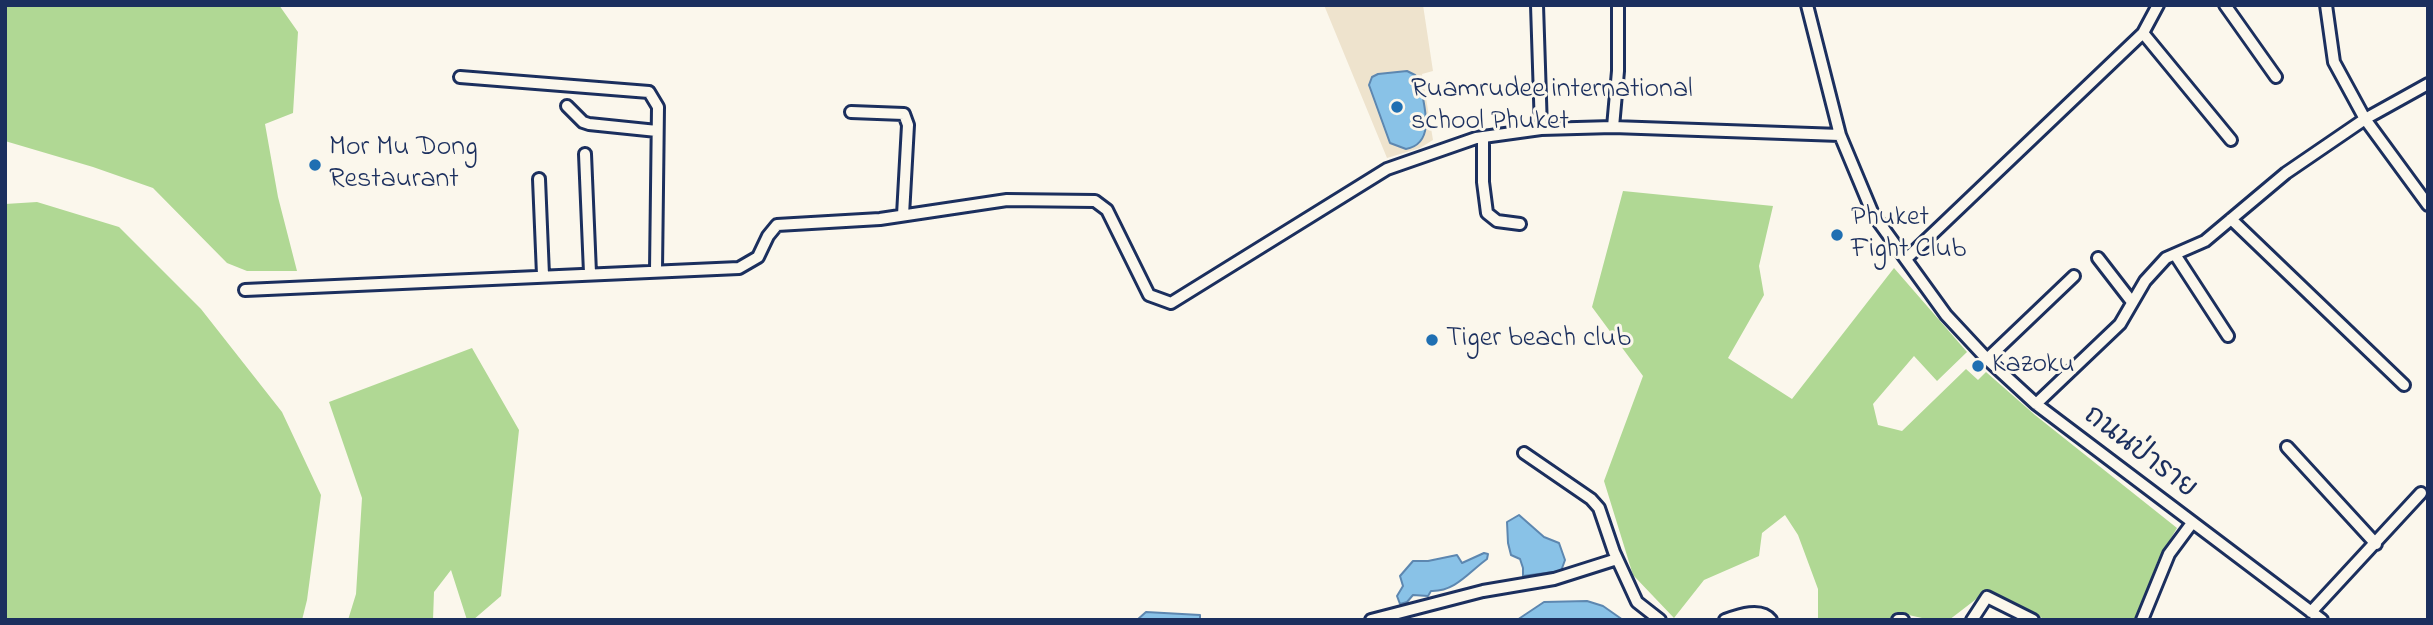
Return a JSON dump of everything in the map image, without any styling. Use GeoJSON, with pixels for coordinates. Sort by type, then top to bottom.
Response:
{"type":"FeatureCollection","features":[{"type":"Feature","properties":{"kind":"street"},"geometry":{"type":"LineString","coordinates":[[1537,5],[1541,129]]}},
{"type":"Feature","properties":{"kind":"street"},"geometry":{"type":"LineString","coordinates":[[1613,127],[1618,71],[1618,5]]}},
{"type":"Feature","properties":{"kind":"street","name":"ถนนป่าราย"},"geometry":{"type":"LineString","coordinates":[[1807,5],[1840,135],[1873,214],[1946,315],[1987,359],[2036,404],[2322,620]]}},
{"type":"Feature","properties":{"kind":"street"},"geometry":{"type":"LineString","coordinates":[[1906,260],[2143,33],[2158,5]]}},
{"type":"Feature","properties":{"kind":"street"},"geometry":{"type":"LineString","coordinates":[[2225,5],[2276,77]]}},
{"type":"Feature","properties":{"kind":"street"},"geometry":{"type":"LineString","coordinates":[[2326,5],[2334,62],[2365,119],[2428,205]]}},
{"type":"Feature","properties":{"kind":"street"},"geometry":{"type":"LineString","coordinates":[[2143,33],[2231,140]]}},
{"type":"Feature","properties":{"kind":"street"},"geometry":{"type":"LineString","coordinates":[[460,77],[649,92],[658,107],[656,270]]}},
{"type":"Feature","properties":{"kind":"street"},"geometry":{"type":"LineString","coordinates":[[2036,404],[2120,324],[2145,281],[2166,258],[2176,256],[2205,241],[2286,173],[2365,119],[2428,84]]}},
{"type":"Feature","properties":{"kind":"street"},"geometry":{"type":"LineString","coordinates":[[566,106],[583,122],[589,124],[657,131]]}},
{"type":"Feature","properties":{"kind":"street"},"geometry":{"type":"LineString","coordinates":[[851,112],[904,114],[906,117],[908,125],[903,215]]}},
{"type":"Feature","properties":{"kind":"street"},"geometry":{"type":"LineString","coordinates":[[245,290],[739,268],[758,257],[768,236],[777,225],[903,215],[1007,200],[1095,201],[1107,210],[1149,295],[1171,303],[1387,169],[1483,138],[1541,129],[1613,127],[1840,135]]}},
{"type":"Feature","properties":{"kind":"street"},"geometry":{"type":"LineString","coordinates":[[1483,138],[1483,183],[1487,213],[1497,221],[1520,225]]}},
{"type":"Feature","properties":{"kind":"street"},"geometry":{"type":"LineString","coordinates":[[585,154],[590,273]]}},
{"type":"Feature","properties":{"kind":"street"},"geometry":{"type":"LineString","coordinates":[[540,179],[543,275]]}},
{"type":"Feature","properties":{"kind":"street"},"geometry":{"type":"LineString","coordinates":[[2231,219],[2404,385]]}},
{"type":"Feature","properties":{"kind":"street"},"geometry":{"type":"LineString","coordinates":[[2176,256],[2228,337]]}},
{"type":"Feature","properties":{"kind":"street"},"geometry":{"type":"LineString","coordinates":[[2098,258],[2132,302]]}},
{"type":"Feature","properties":{"kind":"street"},"geometry":{"type":"LineString","coordinates":[[1987,359],[2074,276]]}},
{"type":"Feature","properties":{"kind":"street"},"geometry":{"type":"LineString","coordinates":[[2287,447],[2376,544]]}},
{"type":"Feature","properties":{"kind":"street"},"geometry":{"type":"LineString","coordinates":[[1524,453],[1591,499],[1599,508],[1617,559],[1637,602],[1660,620]]}},
{"type":"Feature","properties":{"kind":"street"},"geometry":{"type":"LineString","coordinates":[[2312,612],[2421,493]]}},
{"type":"Feature","properties":{"kind":"street"},"geometry":{"type":"LineString","coordinates":[[2143,620],[2169,554],[2192,523]]}},
{"type":"Feature","properties":{"kind":"street"},"geometry":{"type":"LineString","coordinates":[[1371,620],[1483,591],[1554,579],[1617,559]]}},
{"type":"Feature","properties":{"kind":"street"},"geometry":{"type":"LineString","coordinates":[[1972,620],[1987,597],[2033,620]]}},
{"type":"Feature","properties":{"kind":"street"},"geometry":{"type":"LineString","coordinates":[[1725,620],[1758,612],[1768,615],[1771,620]]}},
{"type":"Feature","properties":{"kind":"shaded area","name":"Ruamrudee international school Phuket"},"geometry":{"type":"Polygon","coordinates":[[[1324,5],[1423,5],[1433,71],[1422,74],[1433,140],[1420,148],[1387,158],[1324,5]]]}},
{"type":"Feature","properties":{"kind":"green space"},"geometry":{"type":"Polygon","coordinates":[[[5,5],[279,5],[298,32],[293,113],[265,124],[278,197],[297,271],[247,271],[227,263],[153,188],[5,141],[5,5]]]}},
{"type":"Feature","properties":{"kind":"green space"},"geometry":{"type":"Polygon","coordinates":[[[1623,191],[1773,206],[1759,266],[1764,295],[1728,358],[1792,399],[1894,268],[1967,352],[1937,381],[1914,356],[1873,404],[1878,425],[1902,431],[1966,369],[1978,380],[1986,372],[2035,415],[2177,528],[2158,560],[2136,620],[2046,620],[1988,590],[1949,620],[1931,620],[1895,612],[1890,620],[1818,620],[1818,589],[1798,535],[1785,515],[1762,533],[1759,556],[1704,580],[1674,618],[1633,575],[1604,481],[1643,376],[1592,307],[1623,191]]]}},
{"type":"Feature","properties":{"kind":"green space"},"geometry":{"type":"Polygon","coordinates":[[[37,202],[119,227],[201,309],[282,412],[321,495],[302,620],[5,620],[5,204],[37,202]]]}},
{"type":"Feature","properties":{"kind":"green space"},"geometry":{"type":"Polygon","coordinates":[[[472,348],[519,430],[501,596],[473,620],[467,620],[451,570],[434,592],[433,620],[348,620],[356,594],[362,498],[329,402],[472,348]]]}},
{"type":"Feature","properties":{"kind":"water"},"geometry":{"type":"Polygon","coordinates":[[[1407,71],[1419,79],[1426,120],[1422,139],[1406,149],[1390,143],[1369,85],[1372,77],[1378,74],[1407,71]]]}},
{"type":"Feature","properties":{"kind":"water"},"geometry":{"type":"Polygon","coordinates":[[[1519,515],[1544,537],[1559,543],[1565,560],[1561,571],[1523,576],[1520,559],[1511,555],[1508,543],[1507,522],[1519,515]]]}},
{"type":"Feature","properties":{"kind":"water"},"geometry":{"type":"Polygon","coordinates":[[[1484,553],[1488,554],[1487,559],[1455,585],[1431,591],[1428,596],[1413,595],[1407,602],[1400,604],[1397,596],[1403,586],[1400,576],[1413,561],[1457,555],[1462,563],[1484,553]]]}},
{"type":"Feature","properties":{"kind":"water"},"geometry":{"type":"Polygon","coordinates":[[[1587,601],[1603,606],[1623,620],[1517,620],[1544,602],[1587,601]]]}},
{"type":"Feature","properties":{"kind":"water"},"geometry":{"type":"Polygon","coordinates":[[[1146,612],[1200,615],[1200,620],[1137,620],[1146,612]]]}},
{"type":"Feature","properties":{"kind":"place","name":"Ruamrudee international school Phuket"},"geometry":{"type":"Point","coordinates":[1397,107]}},
{"type":"Feature","properties":{"kind":"place","name":"Mor Mu Dong Restaurant"},"geometry":{"type":"Point","coordinates":[315,165]}},
{"type":"Feature","properties":{"kind":"place","name":"Phuket Fight Club"},"geometry":{"type":"Point","coordinates":[1837,235]}},
{"type":"Feature","properties":{"kind":"place","name":"Tiger beach club"},"geometry":{"type":"Point","coordinates":[1432,340]}},
{"type":"Feature","properties":{"kind":"place","name":"Kazoku"},"geometry":{"type":"Point","coordinates":[1978,366]}}]}
